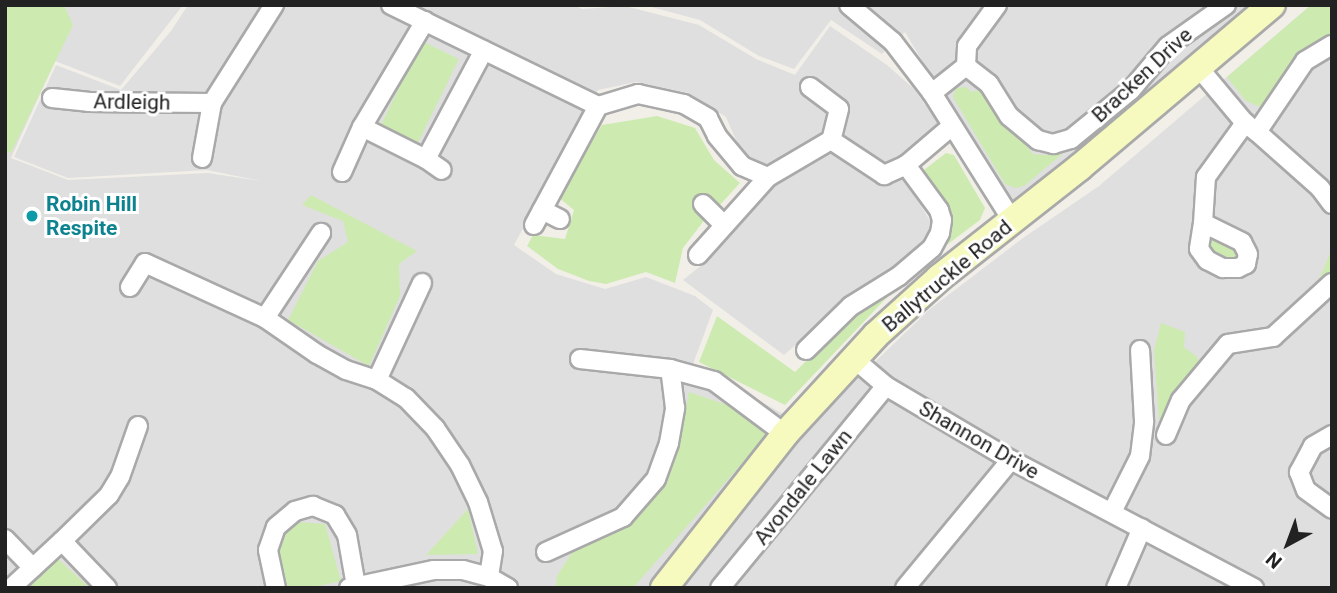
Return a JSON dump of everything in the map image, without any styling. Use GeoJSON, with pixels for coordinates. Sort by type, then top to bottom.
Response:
{"type":"FeatureCollection","features":[{"type":"Feature","properties":{"kind":"street"},"geometry":{"type":"LineString","coordinates":[[202,158],[212,103],[274,5]]}},
{"type":"Feature","properties":{"kind":"street"},"geometry":{"type":"LineString","coordinates":[[391,5],[598,106],[638,94],[684,104],[708,118],[717,135],[743,166],[768,177]]}},
{"type":"Feature","properties":{"kind":"street"},"geometry":{"type":"LineString","coordinates":[[849,5],[893,42],[932,93],[1012,220]]}},
{"type":"Feature","properties":{"kind":"street"},"geometry":{"type":"LineString","coordinates":[[932,93],[966,66],[967,46],[997,5]]}},
{"type":"Feature","properties":{"kind":"street","name":"Bracken Drive"},"geometry":{"type":"LineString","coordinates":[[966,66],[989,84],[1009,116],[1038,140],[1053,144],[1070,139],[1131,90],[1168,46],[1226,5]]}},
{"type":"Feature","properties":{"kind":"street","name":"Ballytruckle Road"},"geometry":{"type":"LineString","coordinates":[[664,588],[785,434],[853,358],[925,290],[1199,68],[1272,5]]}},
{"type":"Feature","properties":{"kind":"street"},"geometry":{"type":"LineString","coordinates":[[342,172],[362,127],[425,21]]}},
{"type":"Feature","properties":{"kind":"street"},"geometry":{"type":"LineString","coordinates":[[1203,223],[1206,177],[1251,128],[1305,61],[1332,46]]}},
{"type":"Feature","properties":{"kind":"street"},"geometry":{"type":"LineString","coordinates":[[426,159],[484,50]]}},
{"type":"Feature","properties":{"kind":"street"},"geometry":{"type":"LineString","coordinates":[[1199,68],[1251,128],[1320,188],[1332,204]]}},
{"type":"Feature","properties":{"kind":"street"},"geometry":{"type":"LineString","coordinates":[[698,255],[768,177],[831,140],[839,109],[810,87]]}},
{"type":"Feature","properties":{"kind":"street","name":"Ardleigh"},"geometry":{"type":"LineString","coordinates":[[52,98],[88,102],[212,103]]}},
{"type":"Feature","properties":{"kind":"street"},"geometry":{"type":"LineString","coordinates":[[560,219],[538,217],[598,106]]}},
{"type":"Feature","properties":{"kind":"street"},"geometry":{"type":"LineString","coordinates":[[831,140],[884,175],[906,165],[952,126]]}},
{"type":"Feature","properties":{"kind":"street"},"geometry":{"type":"LineString","coordinates":[[362,127],[426,159],[442,170]]}},
{"type":"Feature","properties":{"kind":"street"},"geometry":{"type":"LineString","coordinates":[[806,350],[851,306],[899,276],[932,248],[940,233],[942,220],[939,210],[906,165]]}},
{"type":"Feature","properties":{"kind":"street"},"geometry":{"type":"LineString","coordinates":[[703,204],[724,226]]}},
{"type":"Feature","properties":{"kind":"street"},"geometry":{"type":"LineString","coordinates":[[265,318],[321,233]]}},
{"type":"Feature","properties":{"kind":"street"},"geometry":{"type":"LineString","coordinates":[[130,287],[145,263],[265,318],[346,370],[377,380],[406,398],[435,428],[460,465],[490,535],[493,551],[489,577]]}},
{"type":"Feature","properties":{"kind":"street"},"geometry":{"type":"LineString","coordinates":[[377,380],[422,283]]}},
{"type":"Feature","properties":{"kind":"street"},"geometry":{"type":"LineString","coordinates":[[1166,435],[1181,400],[1228,344],[1273,337],[1332,283]]}},
{"type":"Feature","properties":{"kind":"street"},"geometry":{"type":"LineString","coordinates":[[1112,512],[1140,456],[1144,421],[1140,350]]}},
{"type":"Feature","properties":{"kind":"street","name":"Shannon Drive"},"geometry":{"type":"LineString","coordinates":[[853,358],[886,386],[1011,460],[1254,588]]}},
{"type":"Feature","properties":{"kind":"street"},"geometry":{"type":"LineString","coordinates":[[580,359],[670,369],[714,381],[785,434]]}},
{"type":"Feature","properties":{"kind":"street"},"geometry":{"type":"LineString","coordinates":[[546,552],[623,517],[656,479],[669,443],[676,408],[670,369]]}},
{"type":"Feature","properties":{"kind":"street","name":"Avondale Lawn"},"geometry":{"type":"LineString","coordinates":[[720,588],[886,386]]}},
{"type":"Feature","properties":{"kind":"street"},"geometry":{"type":"LineString","coordinates":[[11,588],[109,495],[120,477],[138,426]]}},
{"type":"Feature","properties":{"kind":"street"},"geometry":{"type":"LineString","coordinates":[[1332,435],[1313,446],[1299,472],[1306,489],[1332,509]]}},
{"type":"Feature","properties":{"kind":"street"},"geometry":{"type":"LineString","coordinates":[[905,588],[1011,460]]}},
{"type":"Feature","properties":{"kind":"street"},"geometry":{"type":"LineString","coordinates":[[276,588],[268,550],[276,527],[295,511],[313,506],[334,515],[347,535],[353,587],[434,570],[463,570],[489,577],[508,588]]}},
{"type":"Feature","properties":{"kind":"street"},"geometry":{"type":"LineString","coordinates":[[1116,588],[1142,528]]}},
{"type":"Feature","properties":{"kind":"street"},"geometry":{"type":"LineString","coordinates":[[5,539],[33,568]]}},
{"type":"Feature","properties":{"kind":"street"},"geometry":{"type":"LineString","coordinates":[[62,541],[107,588]]}},
{"type":"Feature","properties":{"kind":"shaded area"},"geometry":{"type":"Polygon","coordinates":[[[5,5],[183,5],[120,86],[55,61],[11,158],[68,180],[208,173],[261,181],[207,170],[68,178],[14,157],[56,65],[121,90],[171,31],[188,5],[574,5],[582,9],[625,6],[699,25],[756,59],[795,75],[830,26],[887,65],[913,88],[939,124],[893,160],[935,229],[898,269],[848,299],[784,355],[683,280],[708,260],[770,191],[753,161],[739,147],[726,117],[689,93],[636,82],[598,90],[514,245],[556,274],[605,289],[646,277],[695,296],[713,310],[693,364],[807,427],[930,309],[1023,238],[1099,186],[1311,5],[1332,5],[1332,588],[5,588],[5,5]]]}},
{"type":"Feature","properties":{"kind":"shaded area"},"geometry":{"type":"Polygon","coordinates":[[[644,5],[1255,5],[1192,63],[1010,208],[905,32],[882,54],[831,20],[794,69],[759,56],[700,20],[644,5]]]}},
{"type":"Feature","properties":{"kind":"green space"},"geometry":{"type":"Polygon","coordinates":[[[5,5],[64,5],[73,25],[11,153],[5,151],[5,5]]]}},
{"type":"Feature","properties":{"kind":"green space"},"geometry":{"type":"Polygon","coordinates":[[[1311,5],[1332,5],[1332,36],[1298,56],[1265,109],[1246,101],[1227,77],[1311,5]]]}},
{"type":"Feature","properties":{"kind":"green space"},"geometry":{"type":"Polygon","coordinates":[[[422,41],[459,59],[418,143],[381,125],[422,41]]]}},
{"type":"Feature","properties":{"kind":"green space"},"geometry":{"type":"Polygon","coordinates":[[[966,87],[972,92],[980,90],[1033,154],[1046,155],[1067,150],[1024,186],[1015,188],[1005,184],[953,97],[956,88],[966,87]]]}},
{"type":"Feature","properties":{"kind":"green space"},"geometry":{"type":"Polygon","coordinates":[[[657,116],[695,128],[714,160],[740,183],[718,207],[701,194],[692,204],[706,218],[683,248],[675,283],[646,272],[606,284],[589,281],[558,269],[527,246],[533,235],[565,239],[574,210],[558,197],[602,125],[657,116]]]}},
{"type":"Feature","properties":{"kind":"green space"},"geometry":{"type":"Polygon","coordinates":[[[946,153],[954,155],[985,208],[980,220],[944,247],[948,230],[920,173],[946,153]]]}},
{"type":"Feature","properties":{"kind":"green space"},"geometry":{"type":"Polygon","coordinates":[[[311,195],[417,251],[399,264],[400,296],[369,366],[288,320],[318,261],[348,242],[343,221],[302,205],[311,195]]]}},
{"type":"Feature","properties":{"kind":"green space"},"geometry":{"type":"Polygon","coordinates":[[[1212,234],[1239,247],[1240,262],[1228,264],[1207,252],[1206,240],[1212,234]]]}},
{"type":"Feature","properties":{"kind":"green space"},"geometry":{"type":"Polygon","coordinates":[[[1332,249],[1332,277],[1316,286],[1332,249]]]}},
{"type":"Feature","properties":{"kind":"green space"},"geometry":{"type":"Polygon","coordinates":[[[893,291],[785,405],[699,362],[717,316],[795,372],[856,312],[893,291]]]}},
{"type":"Feature","properties":{"kind":"green space"},"geometry":{"type":"Polygon","coordinates":[[[1161,323],[1185,332],[1184,347],[1197,357],[1201,366],[1160,431],[1154,351],[1161,323]]]}},
{"type":"Feature","properties":{"kind":"green space"},"geometry":{"type":"Polygon","coordinates":[[[689,392],[730,406],[772,429],[633,588],[556,588],[557,576],[573,551],[627,527],[662,486],[680,437],[689,392]]]}},
{"type":"Feature","properties":{"kind":"green space"},"geometry":{"type":"Polygon","coordinates":[[[468,509],[478,554],[426,555],[468,509]]]}},
{"type":"Feature","properties":{"kind":"green space"},"geometry":{"type":"Polygon","coordinates":[[[298,522],[325,524],[341,581],[310,588],[288,588],[279,552],[286,534],[298,522]]]}},
{"type":"Feature","properties":{"kind":"green space"},"geometry":{"type":"Polygon","coordinates":[[[57,558],[90,588],[26,588],[57,558]]]}},
{"type":"Feature","properties":{"kind":"place","name":"Robin Hill Respite"},"geometry":{"type":"Point","coordinates":[32,216]}}]}
